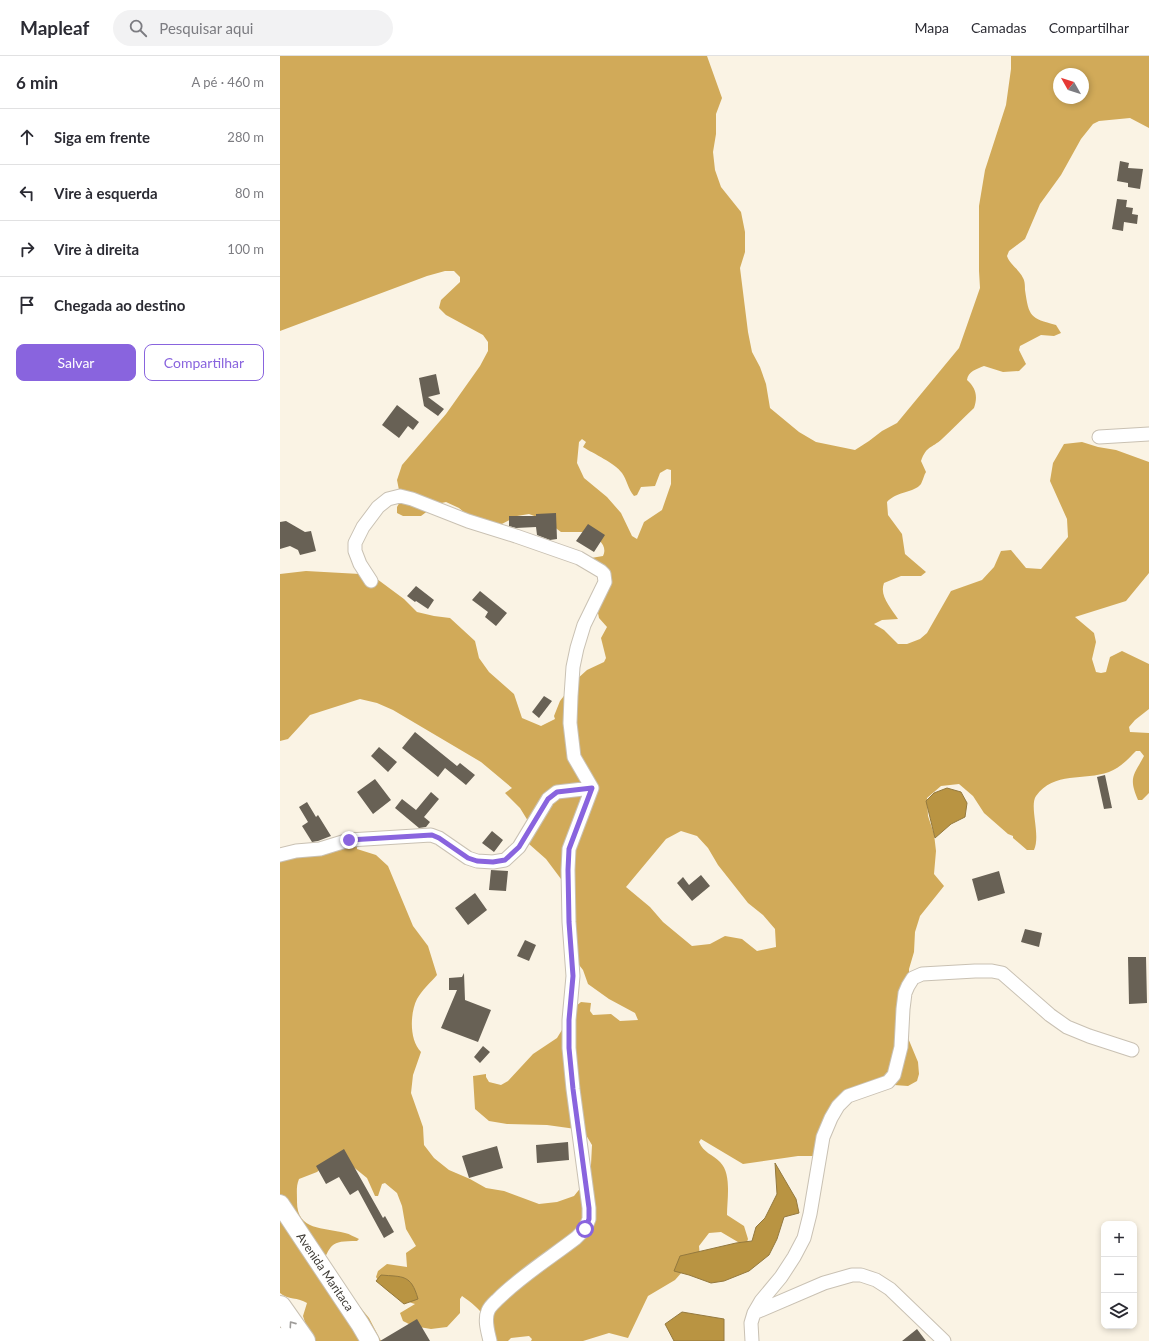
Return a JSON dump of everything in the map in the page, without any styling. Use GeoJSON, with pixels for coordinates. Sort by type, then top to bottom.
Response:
{"type":"FeatureCollection","features":[{"type":"Feature","properties":{"kind":"highway"},"geometry":{"type":"LineString","coordinates":[[280,1307],[304,1341]]}},
{"type":"Feature","properties":{"kind":"street"},"geometry":{"type":"LineString","coordinates":[[1099,437],[1149,434]]}},
{"type":"Feature","properties":{"kind":"street"},"geometry":{"type":"LineString","coordinates":[[371,581],[360,564],[355,551],[355,543],[363,527],[378,507],[388,499],[400,496],[412,499],[468,521],[579,558],[601,571],[604,574],[605,582],[584,625],[577,648],[573,667],[571,696],[570,723],[574,757],[592,788]]}},
{"type":"Feature","properties":{"kind":"street"},"geometry":{"type":"LineString","coordinates":[[280,855],[296,851],[320,849],[349,840],[432,835],[439,838],[468,858],[477,861],[493,862],[505,860],[519,847],[548,799],[557,792],[592,788]]}},
{"type":"Feature","properties":{"kind":"street"},"geometry":{"type":"LineString","coordinates":[[490,1341],[486,1319],[488,1310],[508,1290],[576,1238],[585,1229],[589,1219],[589,1208],[569,1048],[569,1020],[573,976],[569,922],[568,870],[569,849],[592,788]]}},
{"type":"Feature","properties":{"kind":"street"},"geometry":{"type":"LineString","coordinates":[[752,1341],[751,1324],[754,1313],[761,1301],[790,1264],[804,1238],[810,1214],[824,1137],[831,1118],[838,1106],[848,1096],[888,1082],[894,1075],[901,1047],[905,993],[913,978],[922,974],[975,970],[997,971],[1002,973],[1050,1015],[1067,1027],[1132,1050]]}},
{"type":"Feature","properties":{"kind":"street","name":"Avenida Maritaca"},"geometry":{"type":"LineString","coordinates":[[280,1204],[370,1341]]}},
{"type":"Feature","properties":{"kind":"street"},"geometry":{"type":"LineString","coordinates":[[754,1313],[824,1283],[852,1275],[861,1275],[876,1280],[890,1289],[944,1341]]}},
{"type":"Feature","properties":{"kind":"shaded area"},"geometry":{"type":"Polygon","coordinates":[[[280,56],[707,56],[722,98],[716,114],[716,134],[713,152],[715,170],[721,187],[741,212],[745,232],[745,252],[740,268],[748,332],[752,352],[760,367],[766,384],[770,408],[799,432],[816,442],[855,450],[882,431],[897,423],[959,348],[980,288],[979,206],[985,170],[1006,105],[1011,69],[1011,56],[1149,56],[1149,128],[1130,118],[1099,121],[1093,124],[1081,139],[1061,175],[1040,204],[1025,239],[1009,251],[1007,256],[1024,279],[1026,299],[1032,315],[1036,318],[1056,325],[1061,333],[1054,336],[1041,335],[1020,346],[1019,350],[1026,364],[1019,371],[1003,372],[984,366],[969,374],[967,380],[974,389],[976,396],[974,408],[942,439],[925,452],[921,461],[926,472],[921,484],[914,489],[891,498],[887,502],[888,515],[902,534],[905,554],[926,572],[921,576],[901,576],[884,583],[884,597],[898,619],[882,620],[874,624],[884,630],[898,644],[907,644],[920,639],[927,633],[951,591],[982,580],[994,567],[1001,551],[1011,550],[1026,568],[1041,569],[1068,537],[1067,519],[1050,481],[1053,463],[1064,444],[1082,442],[1098,447],[1116,450],[1149,462],[1149,573],[1126,601],[1075,617],[1094,633],[1096,642],[1092,659],[1096,672],[1106,672],[1110,657],[1122,651],[1149,664],[1149,709],[1129,727],[1130,732],[1149,733],[1149,793],[1142,800],[1138,800],[1133,786],[1135,772],[1144,756],[1140,751],[1136,751],[1120,766],[1109,772],[1099,775],[1070,778],[1051,783],[1043,788],[1036,796],[1034,801],[1036,844],[1034,850],[1027,850],[1013,838],[1013,836],[1008,834],[984,813],[973,796],[959,784],[941,786],[927,798],[928,816],[934,834],[936,851],[934,874],[944,886],[920,916],[915,932],[914,952],[909,969],[903,1026],[918,1062],[919,1074],[917,1081],[908,1086],[894,1085],[874,1088],[841,1108],[815,1156],[798,1156],[743,1164],[701,1139],[699,1142],[703,1149],[717,1159],[724,1167],[728,1187],[727,1215],[744,1226],[748,1239],[746,1245],[743,1245],[721,1232],[709,1233],[699,1246],[700,1258],[689,1264],[675,1280],[648,1296],[628,1338],[609,1333],[583,1341],[531,1341],[532,1339],[529,1336],[511,1338],[508,1341],[496,1341],[484,1316],[475,1306],[462,1296],[460,1299],[460,1313],[447,1327],[431,1329],[413,1326],[403,1321],[400,1313],[415,1304],[393,1295],[384,1288],[376,1277],[378,1271],[387,1264],[407,1267],[406,1253],[416,1246],[406,1229],[402,1206],[397,1193],[385,1183],[382,1184],[378,1196],[375,1196],[367,1178],[346,1161],[327,1163],[317,1172],[299,1179],[297,1184],[298,1210],[301,1217],[312,1226],[347,1233],[359,1239],[357,1241],[336,1243],[330,1249],[320,1268],[330,1285],[360,1307],[369,1318],[381,1341],[315,1341],[309,1335],[303,1316],[307,1303],[286,1297],[280,1293],[280,848],[318,856],[357,840],[357,849],[376,855],[388,866],[413,926],[428,946],[437,975],[417,999],[412,1019],[414,1041],[421,1052],[413,1075],[411,1093],[423,1127],[424,1145],[434,1158],[449,1170],[486,1188],[504,1191],[539,1204],[557,1202],[574,1196],[586,1181],[591,1165],[592,1145],[583,1130],[547,1125],[507,1124],[489,1121],[475,1109],[473,1076],[486,1074],[489,1082],[501,1085],[508,1081],[533,1054],[557,1038],[565,1025],[571,1010],[581,1002],[591,1003],[590,1011],[593,1015],[611,1014],[620,1021],[638,1020],[635,1013],[609,999],[588,984],[583,970],[576,961],[569,937],[561,879],[546,859],[529,844],[528,821],[520,808],[505,793],[512,788],[481,762],[393,710],[377,703],[360,699],[310,715],[288,739],[280,741],[280,574],[306,571],[360,574],[377,579],[404,599],[417,612],[450,618],[475,641],[479,658],[489,672],[514,694],[522,718],[541,726],[555,719],[554,716],[560,701],[576,680],[587,670],[604,662],[606,658],[601,638],[607,627],[599,618],[598,613],[605,588],[591,558],[603,556],[604,549],[602,543],[591,532],[561,532],[545,520],[529,514],[517,516],[496,527],[477,523],[459,508],[446,502],[437,504],[421,516],[403,516],[397,513],[397,507],[401,500],[397,480],[402,465],[446,414],[480,366],[488,351],[488,342],[483,335],[446,315],[439,308],[441,300],[460,282],[460,277],[454,271],[445,271],[427,276],[280,331],[280,56]],[[582,439],[579,442],[577,463],[584,478],[607,497],[621,513],[632,536],[637,539],[644,522],[662,510],[671,484],[671,470],[667,469],[660,473],[655,486],[641,487],[637,495],[634,496],[619,469],[583,447],[586,442],[582,439]],[[681,831],[666,839],[626,887],[650,907],[663,922],[692,946],[710,944],[725,936],[742,939],[757,951],[776,947],[775,929],[763,915],[748,903],[718,865],[708,848],[697,836],[681,831]]]}},
{"type":"Feature","properties":{"kind":"shaded area"},"geometry":{"type":"Polygon","coordinates":[[[947,788],[961,792],[967,803],[965,817],[951,824],[935,838],[926,801],[934,793],[947,788]]]}},
{"type":"Feature","properties":{"kind":"shaded area"},"geometry":{"type":"Polygon","coordinates":[[[775,1163],[796,1199],[799,1213],[784,1217],[777,1239],[769,1255],[749,1271],[724,1281],[711,1283],[674,1271],[680,1256],[736,1243],[752,1241],[756,1227],[765,1218],[777,1194],[775,1163]]]}},
{"type":"Feature","properties":{"kind":"shaded area"},"geometry":{"type":"Polygon","coordinates":[[[381,1275],[405,1278],[412,1285],[418,1299],[404,1304],[376,1281],[381,1275]]]}},
{"type":"Feature","properties":{"kind":"shaded area"},"geometry":{"type":"Polygon","coordinates":[[[682,1312],[724,1319],[724,1341],[674,1341],[665,1324],[682,1312]]]}},
{"type":"Feature","properties":{"kind":"building"},"geometry":{"type":"Polygon","coordinates":[[[1120,161],[1129,163],[1128,168],[1143,169],[1140,189],[1128,187],[1128,183],[1117,181],[1120,161]]]}},
{"type":"Feature","properties":{"kind":"building"},"geometry":{"type":"Polygon","coordinates":[[[1117,199],[1127,200],[1126,207],[1133,208],[1132,214],[1138,215],[1137,224],[1124,222],[1123,231],[1112,229],[1117,199]]]}},
{"type":"Feature","properties":{"kind":"building"},"geometry":{"type":"Polygon","coordinates":[[[436,374],[440,394],[428,397],[444,409],[438,416],[424,406],[419,378],[436,374]]]}},
{"type":"Feature","properties":{"kind":"building"},"geometry":{"type":"Polygon","coordinates":[[[397,405],[419,422],[413,430],[408,426],[399,438],[382,425],[397,405]]]}},
{"type":"Feature","properties":{"kind":"building"},"geometry":{"type":"Polygon","coordinates":[[[556,513],[557,539],[550,540],[537,535],[536,527],[516,528],[509,526],[509,516],[536,516],[536,514],[556,513]]]}},
{"type":"Feature","properties":{"kind":"building"},"geometry":{"type":"Polygon","coordinates":[[[286,521],[305,532],[311,531],[316,551],[300,555],[298,550],[290,546],[280,549],[280,522],[286,521]]]}},
{"type":"Feature","properties":{"kind":"building"},"geometry":{"type":"Polygon","coordinates":[[[588,524],[605,535],[594,552],[576,541],[588,524]]]}},
{"type":"Feature","properties":{"kind":"building"},"geometry":{"type":"Polygon","coordinates":[[[416,586],[434,600],[428,609],[407,596],[416,586]]]}},
{"type":"Feature","properties":{"kind":"building"},"geometry":{"type":"Polygon","coordinates":[[[480,591],[507,613],[496,626],[485,617],[488,612],[472,600],[480,591]]]}},
{"type":"Feature","properties":{"kind":"building"},"geometry":{"type":"Polygon","coordinates":[[[544,696],[552,701],[539,718],[532,712],[544,696]]]}},
{"type":"Feature","properties":{"kind":"building"},"geometry":{"type":"Polygon","coordinates":[[[415,732],[457,766],[460,763],[475,775],[466,785],[445,768],[438,777],[402,748],[415,732]]]}},
{"type":"Feature","properties":{"kind":"building"},"geometry":{"type":"Polygon","coordinates":[[[379,747],[397,762],[388,772],[371,756],[379,747]]]}},
{"type":"Feature","properties":{"kind":"building"},"geometry":{"type":"Polygon","coordinates":[[[1105,775],[1112,808],[1104,809],[1097,777],[1105,775]]]}},
{"type":"Feature","properties":{"kind":"building"},"geometry":{"type":"Polygon","coordinates":[[[375,779],[391,800],[373,814],[357,792],[375,779]]]}},
{"type":"Feature","properties":{"kind":"building"},"geometry":{"type":"Polygon","coordinates":[[[431,792],[439,799],[424,817],[430,822],[426,827],[419,828],[395,808],[402,799],[416,810],[431,792]]]}},
{"type":"Feature","properties":{"kind":"building"},"geometry":{"type":"Polygon","coordinates":[[[307,802],[316,817],[318,815],[331,836],[312,842],[302,826],[308,822],[299,807],[307,802]]]}},
{"type":"Feature","properties":{"kind":"building"},"geometry":{"type":"Polygon","coordinates":[[[492,831],[503,840],[494,852],[482,843],[492,831]]]}},
{"type":"Feature","properties":{"kind":"building"},"geometry":{"type":"Polygon","coordinates":[[[491,870],[508,871],[506,891],[489,890],[491,870]]]}},
{"type":"Feature","properties":{"kind":"building"},"geometry":{"type":"Polygon","coordinates":[[[999,871],[1005,893],[978,901],[972,879],[999,871]]]}},
{"type":"Feature","properties":{"kind":"building"},"geometry":{"type":"Polygon","coordinates":[[[701,875],[710,886],[692,901],[677,883],[683,877],[689,885],[701,875]]]}},
{"type":"Feature","properties":{"kind":"building"},"geometry":{"type":"Polygon","coordinates":[[[475,893],[487,910],[468,925],[455,908],[475,893]]]}},
{"type":"Feature","properties":{"kind":"building"},"geometry":{"type":"Polygon","coordinates":[[[1025,929],[1042,933],[1039,947],[1021,942],[1025,929]]]}},
{"type":"Feature","properties":{"kind":"building"},"geometry":{"type":"Polygon","coordinates":[[[525,940],[536,945],[529,961],[517,956],[525,940]]]}},
{"type":"Feature","properties":{"kind":"building"},"geometry":{"type":"Polygon","coordinates":[[[1128,957],[1146,957],[1147,1003],[1129,1004],[1128,957]]]}},
{"type":"Feature","properties":{"kind":"building"},"geometry":{"type":"Polygon","coordinates":[[[464,973],[465,1000],[491,1010],[478,1042],[441,1028],[457,990],[449,990],[449,978],[462,977],[464,973]]]}},
{"type":"Feature","properties":{"kind":"building"},"geometry":{"type":"Polygon","coordinates":[[[483,1046],[490,1052],[480,1063],[474,1057],[483,1046]]]}},
{"type":"Feature","properties":{"kind":"building"},"geometry":{"type":"Polygon","coordinates":[[[568,1142],[569,1160],[537,1163],[536,1145],[568,1142]]]}},
{"type":"Feature","properties":{"kind":"building"},"geometry":{"type":"Polygon","coordinates":[[[497,1146],[503,1168],[469,1178],[462,1156],[497,1146]]]}},
{"type":"Feature","properties":{"kind":"building"},"geometry":{"type":"Polygon","coordinates":[[[344,1149],[383,1218],[385,1216],[394,1232],[384,1238],[358,1190],[350,1195],[339,1177],[326,1184],[316,1166],[344,1149]]]}},
{"type":"Feature","properties":{"kind":"building"},"geometry":{"type":"Polygon","coordinates":[[[417,1319],[430,1341],[380,1341],[417,1319]]]}},
{"type":"Feature","properties":{"kind":"building"},"geometry":{"type":"Polygon","coordinates":[[[917,1329],[926,1341],[902,1341],[917,1329]]]}},
{"type":"Feature","properties":{"kind":"route"},"geometry":{"type":"LineString","coordinates":[[349,840],[432,835],[439,838],[468,858],[477,861],[493,862],[505,860],[519,847],[548,799],[557,792],[592,788],[569,849],[568,870],[569,922],[573,976],[569,1020],[569,1048],[589,1208],[589,1219],[585,1229]]}}]}
